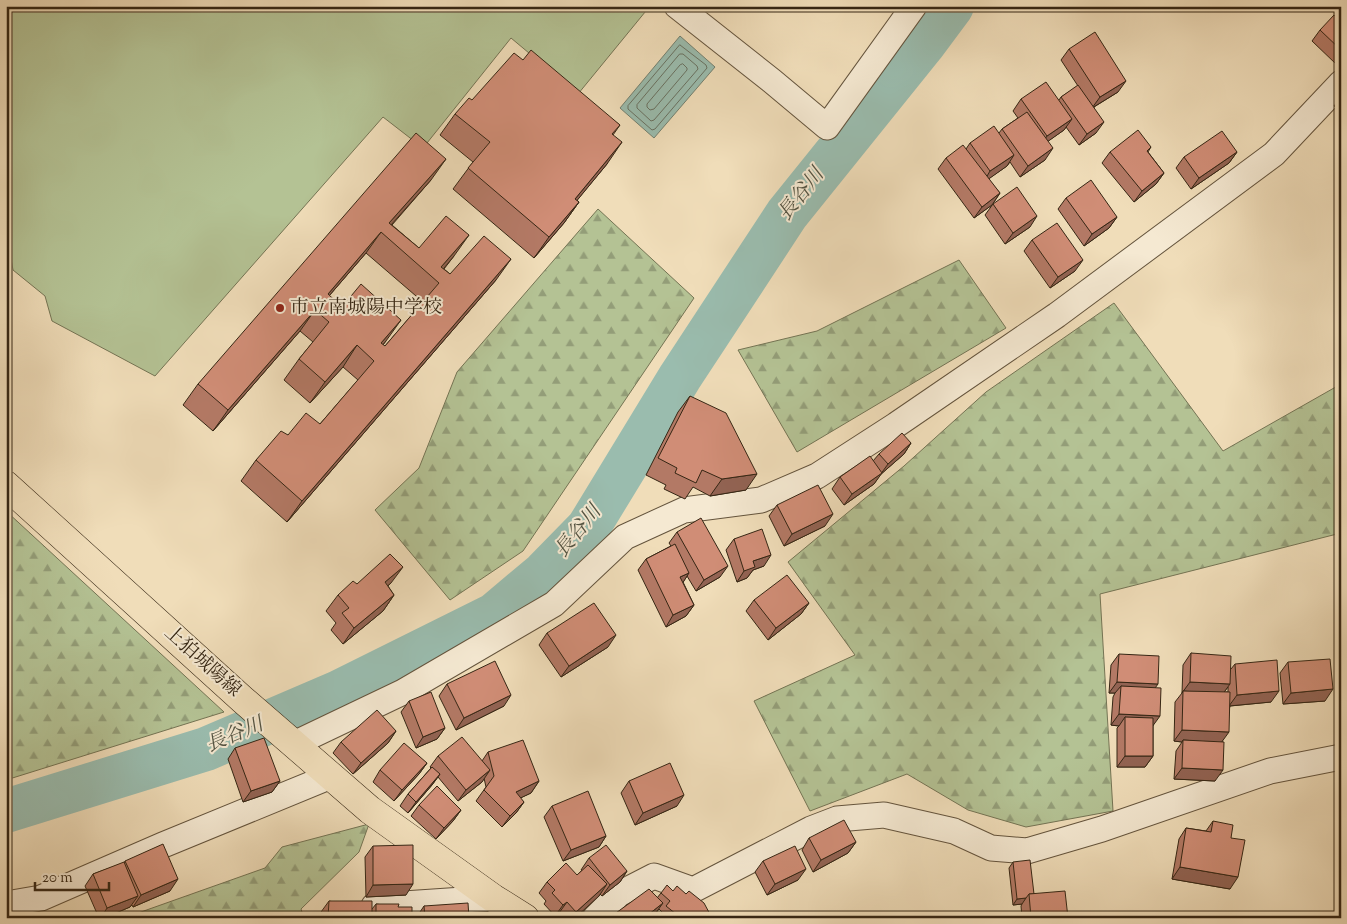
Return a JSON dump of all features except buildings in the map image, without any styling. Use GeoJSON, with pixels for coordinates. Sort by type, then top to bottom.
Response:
{"type":"FeatureCollection","features":[{"type":"Feature","properties":{"kind":"main road","name":"上狛城陽線"},"geometry":{"type":"LineString","coordinates":[[6,484],[243,700],[370,810],[493,898],[525,918]]}},
{"type":"Feature","properties":{"kind":"street"},"geometry":{"type":"LineString","coordinates":[[677,6],[772,81],[827,128],[914,6]]}},
{"type":"Feature","properties":{"kind":"street"},"geometry":{"type":"LineString","coordinates":[[287,738],[403,692],[554,604],[626,537],[684,510],[761,500],[817,476],[896,425],[1057,315],[1274,154],[1341,83]]}},
{"type":"Feature","properties":{"kind":"street"},"geometry":{"type":"LineString","coordinates":[[596,918],[619,894],[654,876],[693,890],[811,829],[837,820],[884,815],[954,831],[991,848],[1027,851],[1102,829],[1270,770],[1341,756]]}},
{"type":"Feature","properties":{"kind":"street"},"geometry":{"type":"LineString","coordinates":[[6,904],[41,898],[163,845],[331,776]]}},
{"type":"Feature","properties":{"kind":"street"},"geometry":{"type":"LineString","coordinates":[[374,906],[493,898]]}},
{"type":"Feature","properties":{"kind":"green space"},"geometry":{"type":"Polygon","coordinates":[[[6,6],[650,6],[578,94],[511,38],[423,148],[383,117],[155,376],[52,321],[45,296],[13,270],[6,231],[6,6]]]}},
{"type":"Feature","properties":{"kind":"green space"},"geometry":{"type":"Polygon","coordinates":[[[598,209],[694,298],[523,551],[450,600],[375,510],[419,468],[457,372],[598,209]]]}},
{"type":"Feature","properties":{"kind":"green space"},"geometry":{"type":"Polygon","coordinates":[[[959,260],[1006,328],[797,452],[738,350],[817,331],[959,260]]]}},
{"type":"Feature","properties":{"kind":"green space"},"geometry":{"type":"Polygon","coordinates":[[[1114,303],[1223,451],[1341,384],[1341,533],[1100,594],[1113,811],[1026,827],[968,810],[907,774],[810,811],[754,701],[855,655],[788,562],[904,466],[986,392],[1114,303]]]}},
{"type":"Feature","properties":{"kind":"green space"},"geometry":{"type":"Polygon","coordinates":[[[6,511],[224,712],[6,780],[6,511]]]}},
{"type":"Feature","properties":{"kind":"green space"},"geometry":{"type":"Polygon","coordinates":[[[369,824],[359,852],[301,909],[304,918],[124,918],[265,868],[282,847],[369,824]]]}},
{"type":"Feature","properties":{"kind":"water"},"geometry":{"type":"Polygon","coordinates":[[[680,36],[715,67],[654,138],[620,108],[680,36]]]}},
{"type":"Feature","properties":{"kind":"waterway","name":"長谷川"},"geometry":{"type":"LineString","coordinates":[[6,811],[206,749],[339,692],[494,615],[544,573],[588,528],[680,377],[787,214],[923,45],[952,6]]}},
{"type":"Feature","properties":{"kind":"place","name":"市立南城陽中学校"},"geometry":{"type":"Point","coordinates":[280,308]}}]}
